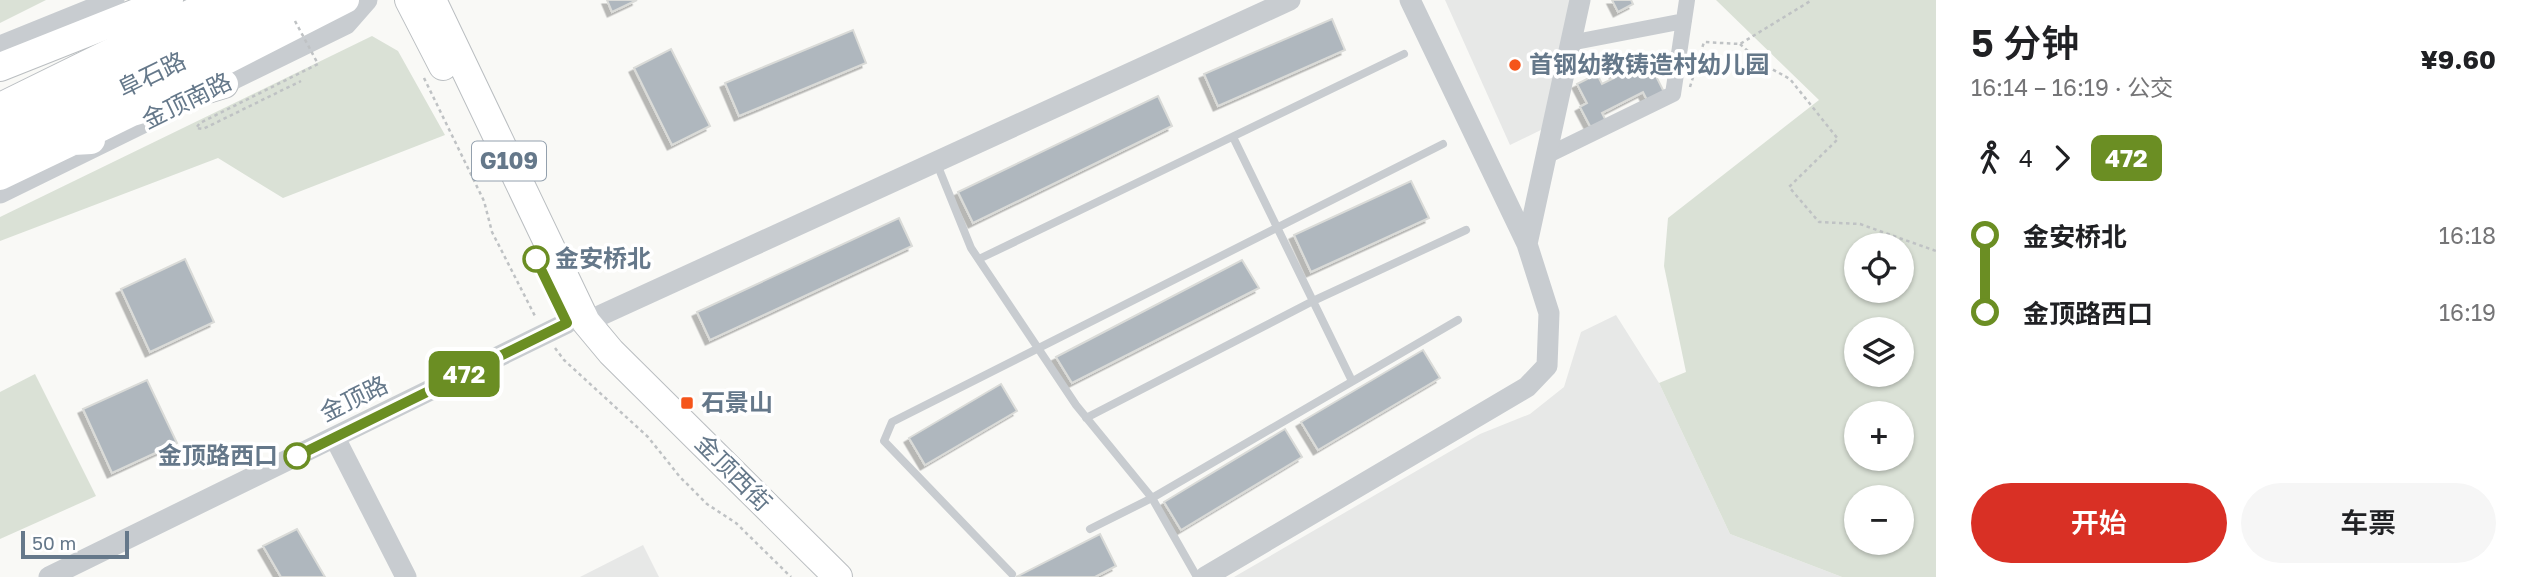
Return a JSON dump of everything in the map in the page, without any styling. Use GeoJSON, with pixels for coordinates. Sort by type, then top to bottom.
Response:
{"type":"FeatureCollection","features":[{"type":"Feature","properties":{"kind":"highway"},"geometry":{"type":"LineString","coordinates":[[0,68],[169,0]]}},
{"type":"Feature","properties":{"kind":"highway","name":"阜石路"},"geometry":{"type":"LineString","coordinates":[[0,124],[260,0]]}},
{"type":"Feature","properties":{"kind":"highway","name":"金顶西街"},"geometry":{"type":"LineString","coordinates":[[409,0],[596,360],[812,577]]}},
{"type":"Feature","properties":{"kind":"highway","name":"金顶西街"},"geometry":{"type":"LineString","coordinates":[[432,0],[577,323],[611,352],[838,577]]}},
{"type":"Feature","properties":{"kind":"highway","name":"阜石路"},"geometry":{"type":"LineString","coordinates":[[0,149],[300,10]]}},
{"type":"Feature","properties":{"kind":"highway"},"geometry":{"type":"LineString","coordinates":[[0,176],[132,112],[216,77]]}},
{"type":"Feature","properties":{"kind":"highway"},"geometry":{"type":"LineString","coordinates":[[73,141],[108,139]]}},
{"type":"Feature","properties":{"kind":"main road"},"geometry":{"type":"LineString","coordinates":[[0,106],[216,0]]}},
{"type":"Feature","properties":{"kind":"main road","name":"金顶南路"},"geometry":{"type":"LineString","coordinates":[[0,155],[317,0]]}},
{"type":"Feature","properties":{"kind":"main road"},"geometry":{"type":"LineString","coordinates":[[87,112],[216,77],[346,0]]}},
{"type":"Feature","properties":{"kind":"street"},"geometry":{"type":"LineString","coordinates":[[0,46],[114,0]]}},
{"type":"Feature","properties":{"kind":"street","name":"金顶南路"},"geometry":{"type":"LineString","coordinates":[[0,193],[108,139],[216,77],[346,24],[367,0]]}},
{"type":"Feature","properties":{"kind":"street","name":"金顶路"},"geometry":{"type":"LineString","coordinates":[[49,577],[577,323],[1290,0]]}},
{"type":"Feature","properties":{"kind":"street"},"geometry":{"type":"LineString","coordinates":[[1205,577],[1527,387],[1547,366],[1549,313],[1527,244],[1410,0]]}},
{"type":"Feature","properties":{"kind":"street"},"geometry":{"type":"LineString","coordinates":[[1527,244],[1580,0]]}},
{"type":"Feature","properties":{"kind":"street"},"geometry":{"type":"LineString","coordinates":[[1546,156],[1674,94],[1687,0]]}},
{"type":"Feature","properties":{"kind":"street"},"geometry":{"type":"LineString","coordinates":[[1570,43],[1684,21]]}},
{"type":"Feature","properties":{"kind":"street"},"geometry":{"type":"LineString","coordinates":[[335,438],[407,577]]}},
{"type":"Feature","properties":{"kind":"lane"},"geometry":{"type":"LineString","coordinates":[[979,259],[1404,54]]}},
{"type":"Feature","properties":{"kind":"lane"},"geometry":{"type":"LineString","coordinates":[[1233,136],[1352,382]]}},
{"type":"Feature","properties":{"kind":"lane"},"geometry":{"type":"LineString","coordinates":[[1012,574],[884,441],[891,422],[1037,346],[1443,144]]}},
{"type":"Feature","properties":{"kind":"lane"},"geometry":{"type":"LineString","coordinates":[[936,161],[979,259],[1086,418],[1152,498],[1197,577]]}},
{"type":"Feature","properties":{"kind":"lane"},"geometry":{"type":"LineString","coordinates":[[1086,418],[1313,301],[1466,230]]}},
{"type":"Feature","properties":{"kind":"lane"},"geometry":{"type":"LineString","coordinates":[[1090,529],[1152,498],[1458,320]]}},
{"type":"Feature","properties":{"kind":"path"},"geometry":{"type":"LineString","coordinates":[[1674,94],[1689,93],[1704,42],[1740,44],[1812,0]]}},
{"type":"Feature","properties":{"kind":"path"},"geometry":{"type":"LineString","coordinates":[[300,10],[318,64],[200,122],[196,128],[203,129],[301,80]]}},
{"type":"Feature","properties":{"kind":"path"},"geometry":{"type":"LineString","coordinates":[[1740,44],[1761,63],[1790,79],[1838,139],[1789,187],[1819,222],[1860,224],[1936,251]]}},
{"type":"Feature","properties":{"kind":"shaded area"},"geometry":{"type":"Polygon","coordinates":[[[0,0],[46,0],[0,23],[0,0]]]}},
{"type":"Feature","properties":{"kind":"shaded area","name":"首钢幼教铸造村幼儿园"},"geometry":{"type":"Polygon","coordinates":[[[1445,0],[1571,0],[1543,129],[1510,145],[1445,0]]]}},
{"type":"Feature","properties":{"kind":"shaded area"},"geometry":{"type":"Polygon","coordinates":[[[1716,0],[1936,0],[1936,577],[1842,577],[1730,534],[1659,383],[1686,372],[1664,266],[1668,218],[1819,100],[1716,0]]]}},
{"type":"Feature","properties":{"kind":"shaded area"},"geometry":{"type":"Polygon","coordinates":[[[372,36],[398,51],[445,135],[283,198],[218,158],[0,241],[0,217],[372,36]]]}},
{"type":"Feature","properties":{"kind":"shaded area"},"geometry":{"type":"Polygon","coordinates":[[[1616,315],[1659,383],[1730,534],[1842,577],[1234,577],[1480,434],[1530,414],[1564,387],[1581,332],[1616,315]]]}},
{"type":"Feature","properties":{"kind":"shaded area"},"geometry":{"type":"Polygon","coordinates":[[[35,374],[96,496],[0,539],[0,392],[35,374]]]}},
{"type":"Feature","properties":{"kind":"shaded area"},"geometry":{"type":"Polygon","coordinates":[[[643,545],[659,577],[580,577],[643,545]]]}},
{"type":"Feature","properties":{"kind":"building"},"geometry":{"type":"Polygon","coordinates":[[[607,0],[637,0],[612,12],[607,0]]]}},
{"type":"Feature","properties":{"kind":"building"},"geometry":{"type":"Polygon","coordinates":[[[1612,0],[1631,0],[1633,4],[1618,12],[1612,0]]]}},
{"type":"Feature","properties":{"kind":"building"},"geometry":{"type":"Polygon","coordinates":[[[1332,19],[1345,50],[1218,106],[1204,74],[1332,19]]]}},
{"type":"Feature","properties":{"kind":"building"},"geometry":{"type":"Polygon","coordinates":[[[853,30],[866,63],[739,116],[725,83],[853,30]]]}},
{"type":"Feature","properties":{"kind":"building"},"geometry":{"type":"Polygon","coordinates":[[[671,49],[710,126],[672,145],[634,68],[671,49]]]}},
{"type":"Feature","properties":{"kind":"building"},"geometry":{"type":"Polygon","coordinates":[[[1635,55],[1644,74],[1653,70],[1664,92],[1647,100],[1643,92],[1602,113],[1606,121],[1591,128],[1580,107],[1587,103],[1577,84],[1597,74],[1602,84],[1616,77],[1611,67],[1635,55]]]}},
{"type":"Feature","properties":{"kind":"building"},"geometry":{"type":"Polygon","coordinates":[[[1158,96],[1172,126],[973,223],[958,192],[1158,96]]]}},
{"type":"Feature","properties":{"kind":"building"},"geometry":{"type":"Polygon","coordinates":[[[1411,181],[1429,218],[1311,272],[1294,235],[1411,181]]]}},
{"type":"Feature","properties":{"kind":"building"},"geometry":{"type":"Polygon","coordinates":[[[899,218],[912,246],[710,340],[697,312],[899,218]]]}},
{"type":"Feature","properties":{"kind":"building"},"geometry":{"type":"Polygon","coordinates":[[[185,259],[214,322],[150,352],[121,289],[185,259]]]}},
{"type":"Feature","properties":{"kind":"building"},"geometry":{"type":"Polygon","coordinates":[[[1242,260],[1259,288],[1072,383],[1056,357],[1242,260]]]}},
{"type":"Feature","properties":{"kind":"building"},"geometry":{"type":"Polygon","coordinates":[[[1423,350],[1440,378],[1318,450],[1301,422],[1423,350]]]}},
{"type":"Feature","properties":{"kind":"building"},"geometry":{"type":"Polygon","coordinates":[[[147,380],[177,443],[112,473],[83,409],[147,380]]]}},
{"type":"Feature","properties":{"kind":"building"},"geometry":{"type":"Polygon","coordinates":[[[1001,384],[1017,411],[925,465],[909,438],[1001,384]]]}},
{"type":"Feature","properties":{"kind":"building"},"geometry":{"type":"Polygon","coordinates":[[[1285,429],[1302,457],[1181,530],[1164,502],[1285,429]]]}},
{"type":"Feature","properties":{"kind":"building"},"geometry":{"type":"Polygon","coordinates":[[[297,529],[325,577],[281,577],[263,546],[297,529]]]}},
{"type":"Feature","properties":{"kind":"building"},"geometry":{"type":"Polygon","coordinates":[[[1100,534],[1116,566],[1095,577],[1016,577],[1100,534]]]}},
{"type":"Feature","properties":{"kind":"bus line","name":"472"},"geometry":{"type":"LineString","coordinates":[[297,456],[567,323],[536,259]]}},
{"type":"Feature","properties":{"kind":"place","name":"首钢幼教铸造村幼儿园"},"geometry":{"type":"Point","coordinates":[1515,65]}},
{"type":"Feature","properties":{"kind":"place","name":"金安桥北"},"geometry":{"type":"Point","coordinates":[536,259]}},
{"type":"Feature","properties":{"kind":"place","name":"石景山"},"geometry":{"type":"Point","coordinates":[687,403]}},
{"type":"Feature","properties":{"kind":"place","name":"金顶路西口"},"geometry":{"type":"Point","coordinates":[297,456]}}]}
